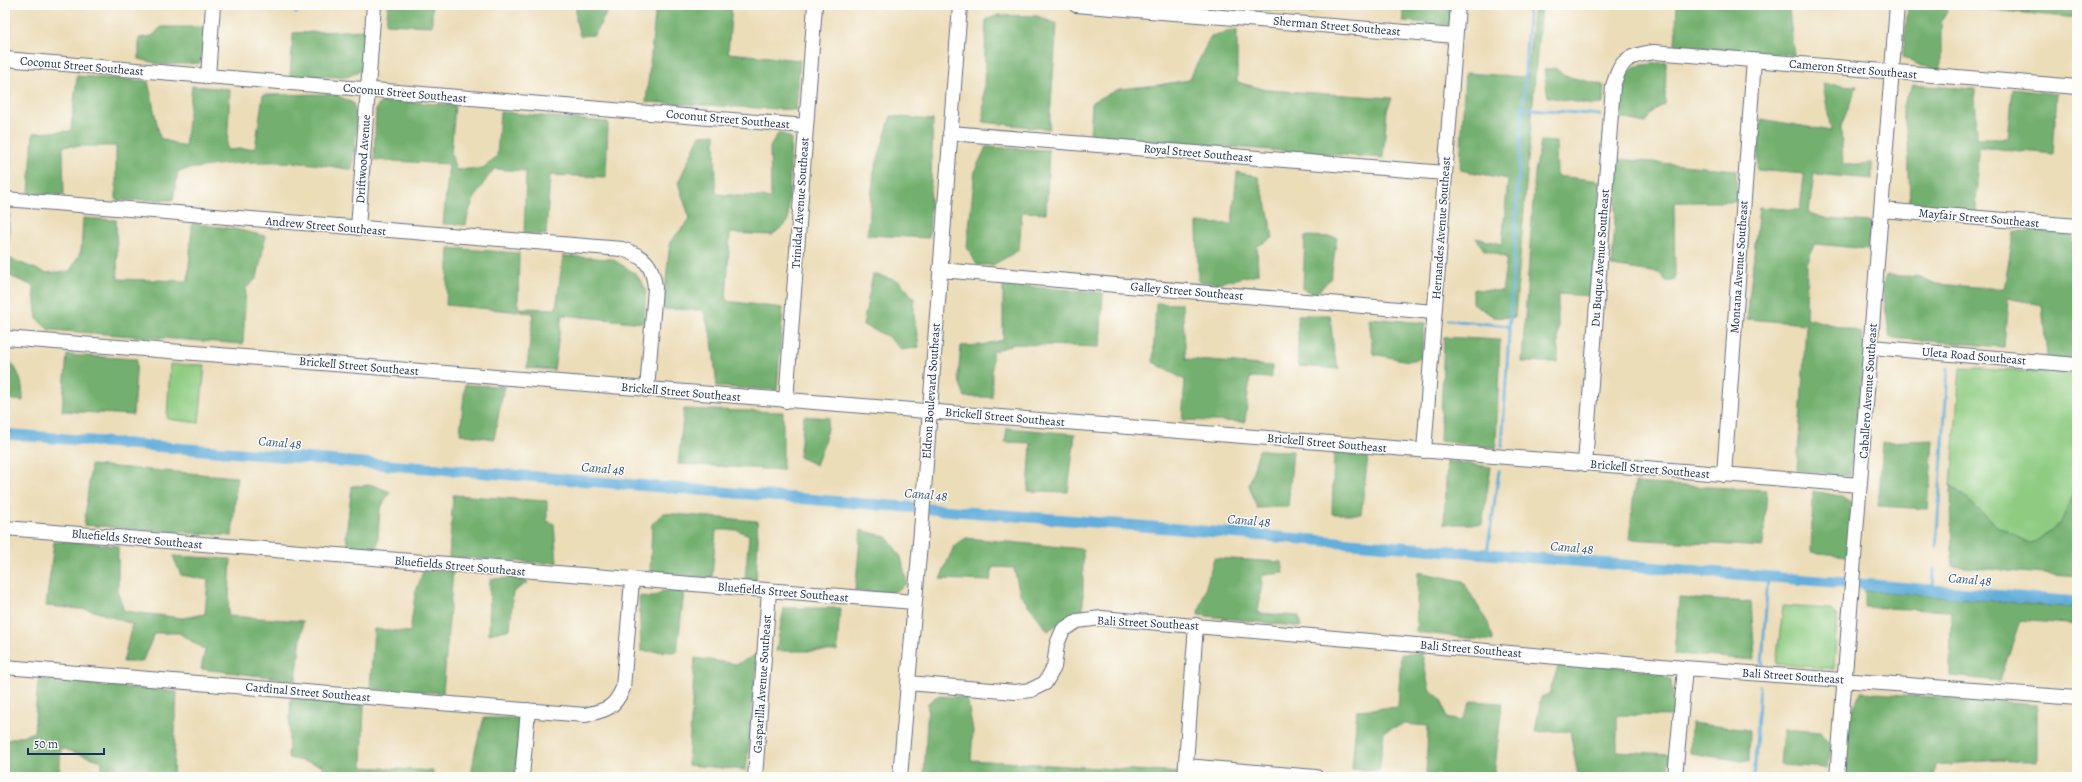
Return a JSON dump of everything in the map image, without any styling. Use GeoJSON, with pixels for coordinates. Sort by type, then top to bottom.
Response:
{"type":"FeatureCollection","features":[{"type":"Feature","properties":{"kind":"street"},"geometry":{"type":"LineString","coordinates":[[208,77],[213,5]]}},
{"type":"Feature","properties":{"kind":"street","name":"Driftwood Avenue"},"geometry":{"type":"LineString","coordinates":[[358,228],[374,5]]}},
{"type":"Feature","properties":{"kind":"street","name":"Trinidad Avenue Southeast"},"geometry":{"type":"LineString","coordinates":[[786,401],[814,5]]}},
{"type":"Feature","properties":{"kind":"street","name":"Eldron Boulevard Southeast"},"geometry":{"type":"LineString","coordinates":[[900,777],[921,531],[960,5]]}},
{"type":"Feature","properties":{"kind":"street","name":"Sherman Street Southeast"},"geometry":{"type":"LineString","coordinates":[[1076,5],[1455,36]]}},
{"type":"Feature","properties":{"kind":"street","name":"Hernandes Avenue Southeast"},"geometry":{"type":"LineString","coordinates":[[1424,451],[1458,5]]}},
{"type":"Feature","properties":{"kind":"street","name":"Caballero Avenue Southeast"},"geometry":{"type":"LineString","coordinates":[[1836,777],[1897,5]]}},
{"type":"Feature","properties":{"kind":"street","name":"Cameron Street Southeast"},"geometry":{"type":"LineString","coordinates":[[1630,57],[1654,52],[2077,87]]}},
{"type":"Feature","properties":{"kind":"street","name":"Du Buque Avenue Southeast"},"geometry":{"type":"LineString","coordinates":[[1585,464],[1613,86],[1619,67],[1630,57]]}},
{"type":"Feature","properties":{"kind":"street","name":"Coconut Street Southeast"},"geometry":{"type":"LineString","coordinates":[[5,59],[806,126]]}},
{"type":"Feature","properties":{"kind":"street","name":"Montana Avenue Southeast"},"geometry":{"type":"LineString","coordinates":[[1724,475],[1754,60]]}},
{"type":"Feature","properties":{"kind":"street","name":"Royal Street Southeast"},"geometry":{"type":"LineString","coordinates":[[950,133],[1445,173]]}},
{"type":"Feature","properties":{"kind":"street","name":"Andrew Street Southeast"},"geometry":{"type":"LineString","coordinates":[[5,199],[622,249],[636,254],[645,260],[654,275],[655,288],[647,390]]}},
{"type":"Feature","properties":{"kind":"street","name":"Mayfair Street Southeast"},"geometry":{"type":"LineString","coordinates":[[1882,210],[2077,226]]}},
{"type":"Feature","properties":{"kind":"street","name":"Galley Street Southeast"},"geometry":{"type":"LineString","coordinates":[[940,270],[1434,312]]}},
{"type":"Feature","properties":{"kind":"street","name":"Brickell Street Southeast"},"geometry":{"type":"LineString","coordinates":[[5,338],[786,401],[929,410],[1860,485]]}},
{"type":"Feature","properties":{"kind":"street","name":"Uleta Road Southeast"},"geometry":{"type":"LineString","coordinates":[[1871,347],[2077,365]]}},
{"type":"Feature","properties":{"kind":"street","name":"Bluefields Street Southeast"},"geometry":{"type":"LineString","coordinates":[[5,528],[914,602]]}},
{"type":"Feature","properties":{"kind":"street","name":"Cardinal Street Southeast"},"geometry":{"type":"LineString","coordinates":[[5,667],[585,715],[610,707],[617,702],[623,688],[632,580]]}},
{"type":"Feature","properties":{"kind":"street","name":"Gasparilla Avenue Southeast"},"geometry":{"type":"LineString","coordinates":[[755,777],[769,591]]}},
{"type":"Feature","properties":{"kind":"street","name":"Bali Street Southeast"},"geometry":{"type":"LineString","coordinates":[[908,683],[1015,692],[1031,690],[1046,683],[1054,667],[1057,644],[1063,630],[1077,621],[1101,618],[1685,668],[2077,698]]}},
{"type":"Feature","properties":{"kind":"street"},"geometry":{"type":"LineString","coordinates":[[1196,625],[1186,772],[1316,777]]}},
{"type":"Feature","properties":{"kind":"street"},"geometry":{"type":"LineString","coordinates":[[1675,777],[1685,668]]}},
{"type":"Feature","properties":{"kind":"street"},"geometry":{"type":"LineString","coordinates":[[522,777],[528,710]]}},
{"type":"Feature","properties":{"kind":"green space"},"geometry":{"type":"Polygon","coordinates":[[[388,5],[432,5],[432,26],[386,24],[388,5]]]}},
{"type":"Feature","properties":{"kind":"green space"},"geometry":{"type":"Polygon","coordinates":[[[576,5],[611,5],[594,35],[580,36],[576,21],[576,5]]]}},
{"type":"Feature","properties":{"kind":"green space"},"geometry":{"type":"Polygon","coordinates":[[[656,5],[732,5],[728,53],[800,60],[796,110],[646,102],[656,5]]]}},
{"type":"Feature","properties":{"kind":"green space"},"geometry":{"type":"Polygon","coordinates":[[[1216,5],[1314,5],[1313,12],[1216,8],[1216,5]]]}},
{"type":"Feature","properties":{"kind":"green space"},"geometry":{"type":"Polygon","coordinates":[[[1403,5],[1451,5],[1449,25],[1403,21],[1403,5]]]}},
{"type":"Feature","properties":{"kind":"green space"},"geometry":{"type":"Polygon","coordinates":[[[1534,5],[1541,5],[1515,318],[1494,317],[1473,303],[1473,289],[1502,291],[1507,258],[1484,250],[1476,238],[1502,244],[1508,179],[1460,170],[1465,73],[1527,77],[1534,5]]]}},
{"type":"Feature","properties":{"kind":"green space"},"geometry":{"type":"Polygon","coordinates":[[[1677,5],[1825,5],[1824,9],[1789,9],[1794,55],[1675,46],[1677,5]]]}},
{"type":"Feature","properties":{"kind":"green space"},"geometry":{"type":"Polygon","coordinates":[[[1908,5],[2077,5],[2077,18],[1950,6],[1941,22],[1941,69],[1921,66],[1903,57],[1908,5]]]}},
{"type":"Feature","properties":{"kind":"green space"},"geometry":{"type":"Polygon","coordinates":[[[998,15],[1037,16],[1057,24],[1049,129],[983,122],[986,20],[998,15]]]}},
{"type":"Feature","properties":{"kind":"green space"},"geometry":{"type":"Polygon","coordinates":[[[161,27],[207,27],[200,63],[163,65],[139,59],[139,38],[152,36],[161,27]]]}},
{"type":"Feature","properties":{"kind":"green space"},"geometry":{"type":"Polygon","coordinates":[[[1237,29],[1237,82],[1267,90],[1392,98],[1387,110],[1383,158],[1090,137],[1092,102],[1119,89],[1189,80],[1211,36],[1237,29]]]}},
{"type":"Feature","properties":{"kind":"green space"},"geometry":{"type":"Polygon","coordinates":[[[364,30],[362,70],[347,77],[290,76],[293,33],[364,30]]]}},
{"type":"Feature","properties":{"kind":"green space"},"geometry":{"type":"Polygon","coordinates":[[[1666,62],[1665,104],[1654,110],[1646,123],[1619,118],[1623,76],[1636,66],[1666,62]]]}},
{"type":"Feature","properties":{"kind":"green space"},"geometry":{"type":"Polygon","coordinates":[[[1555,68],[1565,76],[1604,85],[1603,104],[1592,105],[1548,97],[1544,70],[1555,68]]]}},
{"type":"Feature","properties":{"kind":"green space"},"geometry":{"type":"Polygon","coordinates":[[[77,76],[148,81],[160,138],[185,147],[192,86],[230,89],[227,150],[255,148],[263,95],[334,94],[353,103],[357,122],[352,170],[330,166],[286,162],[244,163],[200,167],[178,171],[173,200],[116,200],[116,146],[63,146],[64,195],[29,194],[33,133],[71,131],[77,76]]]}},
{"type":"Feature","properties":{"kind":"green space"},"geometry":{"type":"Polygon","coordinates":[[[1823,84],[1857,86],[1841,126],[1843,165],[1872,163],[1872,179],[1814,174],[1809,213],[1828,219],[1872,222],[1868,249],[1814,244],[1807,264],[1806,318],[1861,332],[1865,348],[1850,476],[1797,470],[1806,324],[1747,319],[1759,207],[1800,210],[1804,174],[1757,170],[1761,119],[1831,131],[1823,84]]]}},
{"type":"Feature","properties":{"kind":"green space"},"geometry":{"type":"Polygon","coordinates":[[[1913,85],[1975,89],[1977,138],[2008,138],[2013,89],[2057,94],[2053,154],[1978,147],[1976,214],[1910,207],[1908,141],[1902,107],[1913,85]]]}},
{"type":"Feature","properties":{"kind":"green space"},"geometry":{"type":"Polygon","coordinates":[[[383,100],[455,105],[451,154],[456,170],[483,168],[497,156],[500,112],[608,122],[606,177],[550,175],[546,235],[524,234],[526,171],[494,169],[480,188],[473,202],[466,225],[443,224],[449,164],[374,160],[376,108],[383,100]]]}},
{"type":"Feature","properties":{"kind":"green space"},"geometry":{"type":"Polygon","coordinates":[[[891,116],[933,120],[929,238],[867,235],[874,172],[891,116]]]}},
{"type":"Feature","properties":{"kind":"green space"},"geometry":{"type":"Polygon","coordinates":[[[779,132],[791,138],[788,222],[772,235],[730,233],[726,301],[783,308],[777,390],[717,387],[712,339],[703,310],[663,309],[670,242],[690,219],[678,183],[700,135],[715,134],[716,194],[771,198],[770,147],[779,132]]]}},
{"type":"Feature","properties":{"kind":"green space"},"geometry":{"type":"Polygon","coordinates":[[[1541,141],[1556,142],[1557,176],[1601,181],[1592,296],[1558,294],[1558,362],[1522,362],[1535,172],[1541,141]]]}},
{"type":"Feature","properties":{"kind":"green space"},"geometry":{"type":"Polygon","coordinates":[[[986,147],[1049,150],[1046,213],[1022,212],[1019,250],[993,265],[977,265],[967,247],[975,170],[986,147]]]}},
{"type":"Feature","properties":{"kind":"green space"},"geometry":{"type":"Polygon","coordinates":[[[1619,159],[1736,170],[1737,202],[1674,202],[1675,279],[1667,282],[1659,273],[1612,266],[1619,159]]]}},
{"type":"Feature","properties":{"kind":"green space"},"geometry":{"type":"Polygon","coordinates":[[[1237,172],[1258,177],[1267,206],[1273,238],[1257,246],[1258,274],[1217,283],[1198,281],[1197,223],[1232,224],[1237,172]]]}},
{"type":"Feature","properties":{"kind":"green space"},"geometry":{"type":"Polygon","coordinates":[[[5,207],[10,207],[8,258],[46,273],[70,271],[81,251],[83,218],[116,220],[118,279],[188,281],[192,223],[234,229],[266,236],[257,278],[246,288],[243,344],[49,330],[37,319],[33,286],[5,274],[5,207]]]}},
{"type":"Feature","properties":{"kind":"green space"},"geometry":{"type":"Polygon","coordinates":[[[2014,231],[2072,232],[2074,290],[2077,291],[2077,359],[2047,357],[2042,305],[2008,298],[2004,347],[1890,338],[1882,286],[1887,275],[1920,277],[1936,284],[2004,289],[2014,231]]]}},
{"type":"Feature","properties":{"kind":"green space"},"geometry":{"type":"Polygon","coordinates":[[[1305,236],[1337,237],[1331,278],[1316,294],[1303,289],[1305,236]]]}},
{"type":"Feature","properties":{"kind":"green space"},"geometry":{"type":"Polygon","coordinates":[[[449,248],[519,253],[518,308],[556,309],[563,256],[612,259],[636,274],[646,289],[644,323],[562,315],[554,370],[527,368],[533,313],[446,305],[449,248]]]}},
{"type":"Feature","properties":{"kind":"green space"},"geometry":{"type":"Polygon","coordinates":[[[873,274],[899,281],[914,298],[914,315],[919,347],[902,350],[887,336],[863,325],[873,274]]]}},
{"type":"Feature","properties":{"kind":"green space"},"geometry":{"type":"Polygon","coordinates":[[[1003,284],[1103,293],[1100,347],[1014,344],[992,352],[992,397],[965,397],[958,378],[961,346],[981,345],[1003,340],[1003,284]]]}},
{"type":"Feature","properties":{"kind":"green space"},"geometry":{"type":"Polygon","coordinates":[[[1156,303],[1182,304],[1186,359],[1272,366],[1272,378],[1250,377],[1245,422],[1182,420],[1185,380],[1153,362],[1156,303]]]}},
{"type":"Feature","properties":{"kind":"green space"},"geometry":{"type":"Polygon","coordinates":[[[1298,315],[1330,315],[1334,353],[1339,369],[1298,366],[1298,315]]]}},
{"type":"Feature","properties":{"kind":"green space"},"geometry":{"type":"Polygon","coordinates":[[[1369,318],[1425,323],[1421,358],[1408,361],[1373,354],[1369,318]]]}},
{"type":"Feature","properties":{"kind":"green space"},"geometry":{"type":"Polygon","coordinates":[[[1444,337],[1500,340],[1496,448],[1440,441],[1444,337]]]}},
{"type":"Feature","properties":{"kind":"green space"},"geometry":{"type":"Polygon","coordinates":[[[67,355],[137,359],[133,415],[62,411],[67,355]]]}},
{"type":"Feature","properties":{"kind":"green space"},"geometry":{"type":"Polygon","coordinates":[[[5,356],[14,366],[19,376],[23,401],[5,399],[5,356]]]}},
{"type":"Feature","properties":{"kind":"green space"},"geometry":{"type":"Polygon","coordinates":[[[170,364],[205,365],[199,423],[167,419],[170,364]]]}},
{"type":"Feature","properties":{"kind":"green space"},"geometry":{"type":"Polygon","coordinates":[[[1960,368],[2077,374],[2077,483],[2061,523],[2032,544],[1998,527],[1951,485],[1960,368]]]}},
{"type":"Feature","properties":{"kind":"green space"},"geometry":{"type":"Polygon","coordinates":[[[465,385],[504,386],[494,439],[460,434],[465,385]]]}},
{"type":"Feature","properties":{"kind":"green space"},"geometry":{"type":"Polygon","coordinates":[[[684,409],[783,412],[783,470],[678,464],[684,409]]]}},
{"type":"Feature","properties":{"kind":"green space"},"geometry":{"type":"Polygon","coordinates":[[[804,416],[829,418],[824,444],[816,465],[799,457],[804,416]]]}},
{"type":"Feature","properties":{"kind":"green space"},"geometry":{"type":"Polygon","coordinates":[[[1007,428],[1075,434],[1068,492],[1028,491],[1031,443],[1005,442],[1007,428]]]}},
{"type":"Feature","properties":{"kind":"green space"},"geometry":{"type":"Polygon","coordinates":[[[1933,440],[1928,509],[1878,506],[1883,442],[1933,440]]]}},
{"type":"Feature","properties":{"kind":"green space"},"geometry":{"type":"Polygon","coordinates":[[[1259,450],[1293,451],[1288,507],[1257,508],[1249,485],[1259,450]]]}},
{"type":"Feature","properties":{"kind":"green space"},"geometry":{"type":"Polygon","coordinates":[[[1334,452],[1368,457],[1361,514],[1332,514],[1334,452]]]}},
{"type":"Feature","properties":{"kind":"green space"},"geometry":{"type":"Polygon","coordinates":[[[1447,461],[1491,467],[1482,524],[1444,524],[1447,461]]]}},
{"type":"Feature","properties":{"kind":"green space"},"geometry":{"type":"Polygon","coordinates":[[[91,465],[237,477],[232,536],[84,525],[91,465]]]}},
{"type":"Feature","properties":{"kind":"green space"},"geometry":{"type":"Polygon","coordinates":[[[1635,483],[1767,490],[1763,547],[1629,539],[1635,483]]]}},
{"type":"Feature","properties":{"kind":"green space"},"geometry":{"type":"Polygon","coordinates":[[[2077,483],[2077,577],[1952,566],[1951,485],[1998,527],[2032,544],[2061,523],[2077,483]]]}},
{"type":"Feature","properties":{"kind":"green space"},"geometry":{"type":"Polygon","coordinates":[[[373,485],[390,492],[380,509],[377,551],[348,549],[346,535],[352,486],[373,485]]]}},
{"type":"Feature","properties":{"kind":"green space"},"geometry":{"type":"Polygon","coordinates":[[[1813,491],[1840,496],[1852,504],[1847,556],[1811,552],[1813,491]]]}},
{"type":"Feature","properties":{"kind":"green space"},"geometry":{"type":"Polygon","coordinates":[[[453,495],[547,501],[547,521],[554,524],[557,562],[544,563],[449,557],[453,495]]]}},
{"type":"Feature","properties":{"kind":"green space"},"geometry":{"type":"Polygon","coordinates":[[[663,513],[757,521],[758,539],[756,580],[745,579],[749,535],[737,530],[716,530],[712,578],[650,572],[652,524],[663,513]]]}},
{"type":"Feature","properties":{"kind":"green space"},"geometry":{"type":"Polygon","coordinates":[[[861,530],[887,537],[901,557],[907,583],[892,594],[855,591],[861,530]]]}},
{"type":"Feature","properties":{"kind":"green space"},"geometry":{"type":"Polygon","coordinates":[[[966,538],[1083,549],[1083,610],[1066,618],[1048,631],[1020,594],[1014,568],[993,567],[990,581],[940,579],[954,546],[966,538]]]}},
{"type":"Feature","properties":{"kind":"green space"},"geometry":{"type":"Polygon","coordinates":[[[54,542],[83,542],[118,546],[118,593],[124,611],[182,618],[205,614],[208,580],[181,575],[173,556],[231,559],[228,616],[303,621],[296,680],[201,669],[205,650],[179,633],[155,633],[142,662],[123,662],[132,624],[91,610],[46,606],[54,542]]]}},
{"type":"Feature","properties":{"kind":"green space"},"geometry":{"type":"Polygon","coordinates":[[[1214,558],[1282,562],[1284,573],[1263,575],[1258,613],[1299,616],[1301,627],[1198,615],[1214,558]]]}},
{"type":"Feature","properties":{"kind":"green space"},"geometry":{"type":"Polygon","coordinates":[[[424,569],[453,571],[443,693],[370,689],[374,629],[410,632],[415,594],[424,569]]]}},
{"type":"Feature","properties":{"kind":"green space"},"geometry":{"type":"Polygon","coordinates":[[[1418,572],[1463,581],[1488,623],[1493,641],[1416,632],[1418,572]]]}},
{"type":"Feature","properties":{"kind":"green space"},"geometry":{"type":"Polygon","coordinates":[[[515,578],[528,582],[513,592],[510,629],[489,634],[490,579],[515,578]]]}},
{"type":"Feature","properties":{"kind":"green space"},"geometry":{"type":"Polygon","coordinates":[[[1865,590],[2077,608],[2077,625],[2020,620],[2000,681],[1950,676],[1951,611],[1865,607],[1865,590]]]}},
{"type":"Feature","properties":{"kind":"green space"},"geometry":{"type":"Polygon","coordinates":[[[662,591],[684,592],[677,652],[641,651],[639,596],[654,597],[662,591]]]}},
{"type":"Feature","properties":{"kind":"green space"},"geometry":{"type":"Polygon","coordinates":[[[1679,598],[1751,602],[1755,660],[1674,654],[1679,598]]]}},
{"type":"Feature","properties":{"kind":"green space"},"geometry":{"type":"Polygon","coordinates":[[[1783,606],[1830,609],[1837,616],[1834,669],[1776,664],[1783,606]]]}},
{"type":"Feature","properties":{"kind":"green space"},"geometry":{"type":"Polygon","coordinates":[[[784,608],[840,608],[837,651],[776,651],[784,608]]]}},
{"type":"Feature","properties":{"kind":"green space"},"geometry":{"type":"Polygon","coordinates":[[[1422,653],[1429,689],[1442,700],[1446,718],[1462,721],[1471,701],[1502,703],[1494,777],[1426,774],[1428,726],[1404,724],[1384,731],[1379,771],[1352,769],[1357,710],[1398,707],[1401,654],[1422,653]]]}},
{"type":"Feature","properties":{"kind":"green space"},"geometry":{"type":"Polygon","coordinates":[[[758,654],[746,770],[688,765],[695,658],[737,664],[758,654]]]}},
{"type":"Feature","properties":{"kind":"green space"},"geometry":{"type":"Polygon","coordinates":[[[1575,663],[1654,671],[1671,680],[1675,716],[1617,715],[1617,751],[1670,754],[1667,777],[1578,777],[1570,731],[1535,732],[1541,697],[1549,694],[1558,667],[1575,663]]]}},
{"type":"Feature","properties":{"kind":"green space"},"geometry":{"type":"Polygon","coordinates":[[[38,679],[177,692],[173,777],[101,777],[102,761],[61,748],[59,777],[5,777],[5,741],[34,732],[38,679]]]}},
{"type":"Feature","properties":{"kind":"green space"},"geometry":{"type":"Polygon","coordinates":[[[1861,692],[2037,704],[2037,763],[1999,760],[1936,765],[1934,777],[1846,777],[1848,719],[1861,692]]]}},
{"type":"Feature","properties":{"kind":"green space"},"geometry":{"type":"Polygon","coordinates":[[[937,696],[967,697],[973,731],[971,760],[1181,773],[1180,777],[924,777],[928,703],[937,696]]]}},
{"type":"Feature","properties":{"kind":"green space"},"geometry":{"type":"Polygon","coordinates":[[[291,698],[364,705],[362,767],[433,771],[432,777],[322,777],[322,765],[288,758],[291,698]]]}},
{"type":"Feature","properties":{"kind":"green space"},"geometry":{"type":"Polygon","coordinates":[[[484,718],[520,718],[515,775],[497,774],[471,777],[475,751],[484,718]]]}},
{"type":"Feature","properties":{"kind":"green space"},"geometry":{"type":"Polygon","coordinates":[[[1691,723],[1750,730],[1749,762],[1690,753],[1691,723]]]}},
{"type":"Feature","properties":{"kind":"green space"},"geometry":{"type":"Polygon","coordinates":[[[1783,729],[1821,732],[1831,748],[1827,768],[1780,765],[1783,729]]]}},
{"type":"Feature","properties":{"kind":"waterway"},"geometry":{"type":"LineString","coordinates":[[296,5],[296,13]]}},
{"type":"Feature","properties":{"kind":"waterway"},"geometry":{"type":"LineString","coordinates":[[1502,447],[1529,5]]}},
{"type":"Feature","properties":{"kind":"waterway"},"geometry":{"type":"LineString","coordinates":[[1521,108],[1600,115]]}},
{"type":"Feature","properties":{"kind":"waterway"},"geometry":{"type":"LineString","coordinates":[[1448,320],[1509,326]]}},
{"type":"Feature","properties":{"kind":"waterway"},"geometry":{"type":"LineString","coordinates":[[1936,548],[1948,368]]}},
{"type":"Feature","properties":{"kind":"waterway","name":"Canal 48"},"geometry":{"type":"LineString","coordinates":[[5,434],[1845,583]]}},
{"type":"Feature","properties":{"kind":"waterway"},"geometry":{"type":"LineString","coordinates":[[1487,554],[1499,471]]}},
{"type":"Feature","properties":{"kind":"waterway"},"geometry":{"type":"LineString","coordinates":[[1933,590],[1934,569]]}},
{"type":"Feature","properties":{"kind":"waterway"},"geometry":{"type":"LineString","coordinates":[[1762,664],[1768,577]]}},
{"type":"Feature","properties":{"kind":"waterway","name":"Canal 48"},"geometry":{"type":"LineString","coordinates":[[1861,584],[2077,602]]}},
{"type":"Feature","properties":{"kind":"waterway"},"geometry":{"type":"LineString","coordinates":[[1754,777],[1760,686]]}}]}
